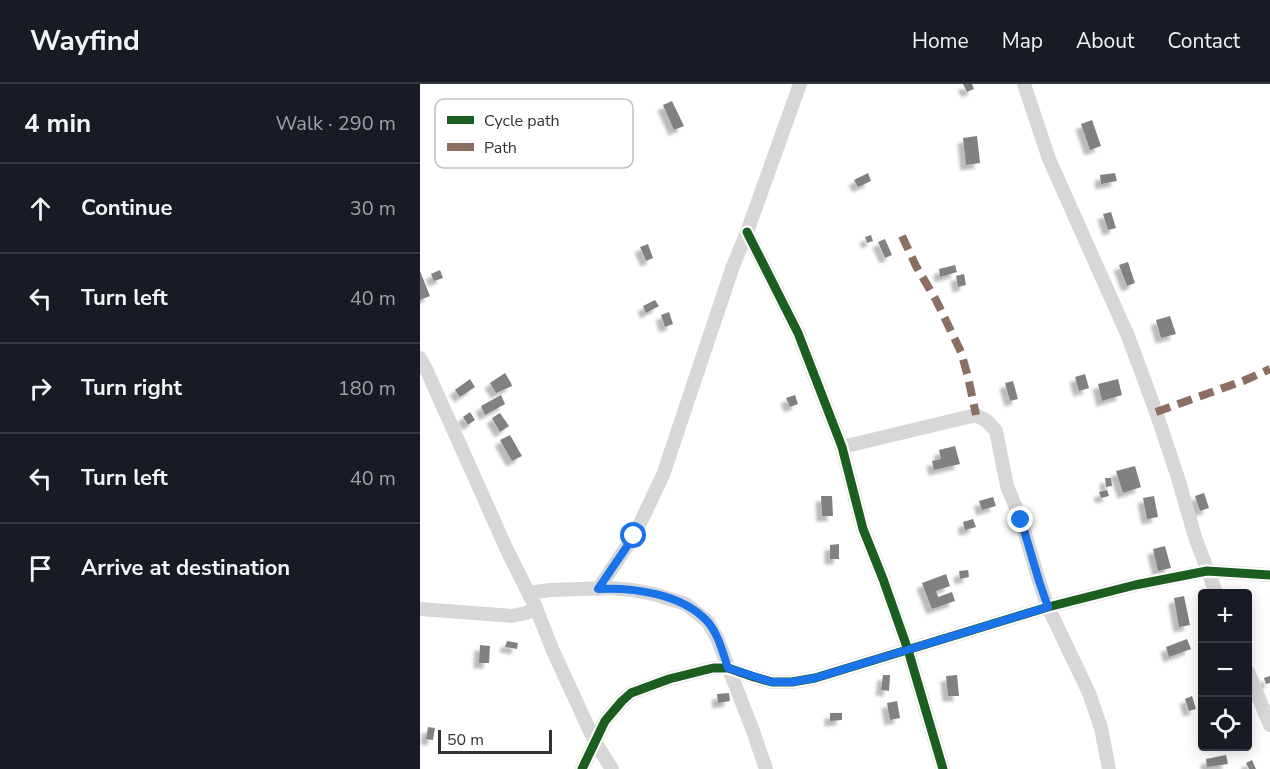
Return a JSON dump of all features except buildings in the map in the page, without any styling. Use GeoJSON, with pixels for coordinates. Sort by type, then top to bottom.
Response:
{"type":"FeatureCollection","features":[{"type":"Feature","properties":{"kind":"street"},"geometry":{"type":"LineString","coordinates":[[598,589],[634,536],[663,475],[732,266],[747,232],[800,84]]}},
{"type":"Feature","properties":{"kind":"street"},"geometry":{"type":"LineString","coordinates":[[1024,84],[1050,159],[1128,336],[1156,412],[1195,537],[1214,589]]}},
{"type":"Feature","properties":{"kind":"street"},"geometry":{"type":"LineString","coordinates":[[747,232],[798,333],[842,447],[863,528],[908,650],[943,769]]}},
{"type":"Feature","properties":{"kind":"street"},"geometry":{"type":"LineString","coordinates":[[420,358],[507,550],[536,608],[595,742],[612,769]]}},
{"type":"Feature","properties":{"kind":"street"},"geometry":{"type":"LineString","coordinates":[[842,447],[975,416],[987,421],[996,431],[1007,486],[1021,520],[1048,607],[1089,693],[1101,728],[1109,769]]}},
{"type":"Feature","properties":{"kind":"street"},"geometry":{"type":"LineString","coordinates":[[582,769],[605,721],[631,693],[693,672],[728,668],[772,682],[792,682],[815,678],[1048,607],[1135,585],[1207,571],[1270,575]]}},
{"type":"Feature","properties":{"kind":"street"},"geometry":{"type":"LineString","coordinates":[[529,593],[550,590],[632,590],[686,604],[708,622],[717,638],[766,769]]}},
{"type":"Feature","properties":{"kind":"street"},"geometry":{"type":"LineString","coordinates":[[420,609],[512,616],[536,608]]}},
{"type":"Feature","properties":{"kind":"street"},"geometry":{"type":"LineString","coordinates":[[1252,682],[1270,725]]}},
{"type":"Feature","properties":{"kind":"marked path"},"geometry":{"type":"LineString","coordinates":[[902,236],[961,352],[976,415]]}},
{"type":"Feature","properties":{"kind":"marked path"},"geometry":{"type":"LineString","coordinates":[[1156,412],[1270,369]]}},
{"type":"Feature","properties":{"kind":"cycle path"},"geometry":{"type":"LineString","coordinates":[[747,232],[798,333],[842,447],[863,529],[908,650],[943,769]]}},
{"type":"Feature","properties":{"kind":"cycle path"},"geometry":{"type":"LineString","coordinates":[[582,769],[605,721],[622,701],[631,693],[669,679],[713,668],[728,668],[772,682],[792,682],[815,678],[1048,607],[1135,585],[1207,571],[1270,575]]}},
{"type":"Feature","properties":{"kind":"route"},"geometry":{"type":"LineString","coordinates":[[634,536],[598,589],[632,590],[686,604],[708,622],[717,638],[728,668],[772,682],[792,682],[815,678],[1048,607],[1021,520]]}}]}
